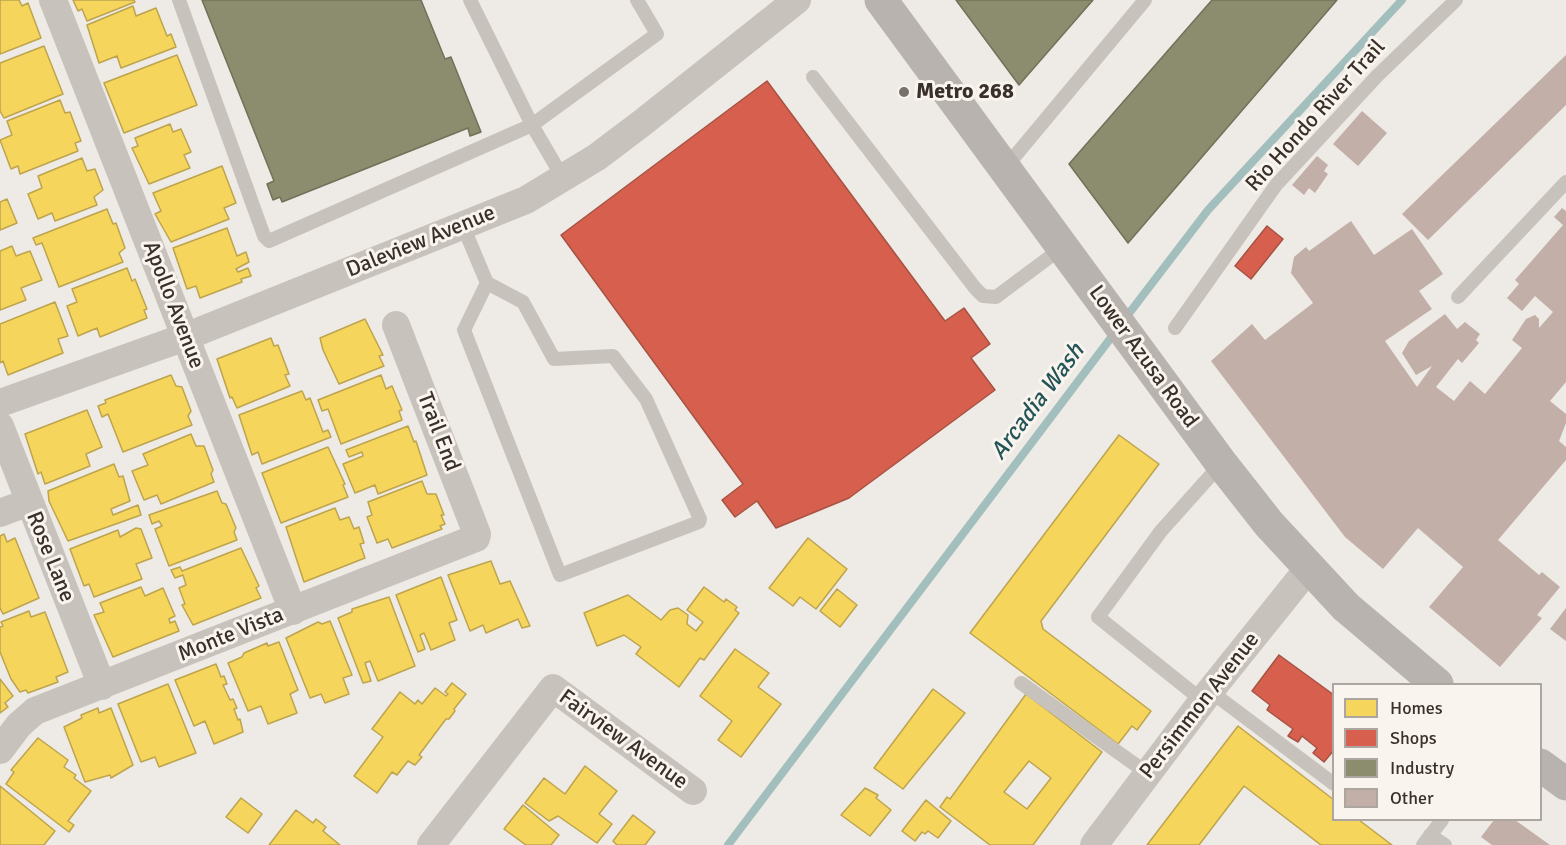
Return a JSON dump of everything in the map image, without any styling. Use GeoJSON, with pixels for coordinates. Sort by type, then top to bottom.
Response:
{"type":"FeatureCollection","features":[{"type":"Feature","properties":{"kind":"main road","name":"Lower Azusa Road"},"geometry":{"type":"LineString","coordinates":[[881,0],[1221,463],[1308,569],[1346,607],[1432,683]]}},
{"type":"Feature","properties":{"kind":"main road"},"geometry":{"type":"LineString","coordinates":[[1542,766],[1566,784]]}},
{"type":"Feature","properties":{"kind":"street","name":"Apollo Avenue"},"geometry":{"type":"LineString","coordinates":[[53,0],[293,610]]}},
{"type":"Feature","properties":{"kind":"street","name":"Daleview Avenue"},"geometry":{"type":"LineString","coordinates":[[0,403],[185,337],[526,200],[563,178],[642,123],[797,0]]}},
{"type":"Feature","properties":{"kind":"street","name":"Trail End"},"geometry":{"type":"LineString","coordinates":[[396,325],[477,534],[476,538]]}},
{"type":"Feature","properties":{"kind":"street","name":"Rose Lane"},"geometry":{"type":"LineString","coordinates":[[0,426],[102,686]]}},
{"type":"Feature","properties":{"kind":"street"},"geometry":{"type":"LineString","coordinates":[[0,513],[28,502]]}},
{"type":"Feature","properties":{"kind":"street","name":"Monte Vista"},"geometry":{"type":"LineString","coordinates":[[0,750],[19,725],[35,711],[476,538]]}},
{"type":"Feature","properties":{"kind":"street","name":"Persimmon Avenue"},"geometry":{"type":"LineString","coordinates":[[1094,845],[1147,773],[1308,569]]}},
{"type":"Feature","properties":{"kind":"street","name":"Fairview Avenue"},"geometry":{"type":"LineString","coordinates":[[431,845],[552,689],[693,790]]}},
{"type":"Feature","properties":{"kind":"lane"},"geometry":{"type":"LineString","coordinates":[[179,0],[264,236],[269,241],[532,125],[657,34],[637,0]]}},
{"type":"Feature","properties":{"kind":"lane"},"geometry":{"type":"LineString","coordinates":[[470,0],[532,125],[563,178]]}},
{"type":"Feature","properties":{"kind":"lane"},"geometry":{"type":"LineString","coordinates":[[1005,168],[1145,0]]}},
{"type":"Feature","properties":{"kind":"lane","name":"Rio Hondo River Trail"},"geometry":{"type":"LineString","coordinates":[[1175,328],[1276,184],[1377,76],[1456,0]]}},
{"type":"Feature","properties":{"kind":"lane"},"geometry":{"type":"LineString","coordinates":[[813,77],[983,296],[996,297],[1063,247]]}},
{"type":"Feature","properties":{"kind":"lane"},"geometry":{"type":"LineString","coordinates":[[1458,297],[1566,182]]}},
{"type":"Feature","properties":{"kind":"lane"},"geometry":{"type":"LineString","coordinates":[[463,226],[487,283],[523,302],[555,359],[613,356],[645,399],[700,519],[699,522],[560,575],[464,330],[487,283]]}},
{"type":"Feature","properties":{"kind":"lane"},"geometry":{"type":"LineString","coordinates":[[1221,463],[1161,531],[1098,617],[1332,783]]}},
{"type":"Feature","properties":{"kind":"lane"},"geometry":{"type":"LineString","coordinates":[[1021,683],[1147,773]]}},
{"type":"Feature","properties":{"kind":"lane"},"geometry":{"type":"LineString","coordinates":[[1441,821],[1427,840],[1445,845]]}},
{"type":"Feature","properties":{"kind":"building: Homes"},"geometry":{"type":"Polygon","coordinates":[[[0,0],[19,0],[22,6],[28,3],[41,38],[0,54],[0,0]]]}},
{"type":"Feature","properties":{"kind":"building: Homes"},"geometry":{"type":"Polygon","coordinates":[[[73,0],[134,0],[135,2],[87,21],[82,9],[78,11],[73,0]]]}},
{"type":"Feature","properties":{"kind":"building: Homes"},"geometry":{"type":"Polygon","coordinates":[[[133,6],[136,16],[156,8],[167,36],[171,34],[176,47],[121,68],[117,56],[99,63],[87,25],[133,6]]]}},
{"type":"Feature","properties":{"kind":"building: Homes"},"geometry":{"type":"Polygon","coordinates":[[[44,46],[63,94],[4,118],[0,111],[0,63],[44,46]]]}},
{"type":"Feature","properties":{"kind":"building: Homes"},"geometry":{"type":"Polygon","coordinates":[[[177,55],[197,105],[124,133],[104,83],[177,55]]]}},
{"type":"Feature","properties":{"kind":"building: Homes"},"geometry":{"type":"Polygon","coordinates":[[[60,100],[65,113],[70,112],[81,141],[75,143],[78,151],[20,174],[18,166],[11,169],[0,140],[12,135],[7,121],[60,100]]]}},
{"type":"Feature","properties":{"kind":"building: Homes"},"geometry":{"type":"Polygon","coordinates":[[[170,124],[173,132],[181,129],[191,152],[184,155],[190,168],[149,184],[132,148],[138,146],[135,138],[170,124]]]}},
{"type":"Feature","properties":{"kind":"building: Homes"},"geometry":{"type":"Polygon","coordinates":[[[82,158],[87,171],[95,169],[103,190],[94,197],[97,205],[55,221],[52,213],[38,219],[28,194],[42,188],[38,176],[82,158]]]}},
{"type":"Feature","properties":{"kind":"building: Homes"},"geometry":{"type":"Polygon","coordinates":[[[222,166],[236,203],[224,208],[229,219],[171,242],[155,214],[161,211],[153,193],[222,166]]]}},
{"type":"Feature","properties":{"kind":"building: Homes"},"geometry":{"type":"Polygon","coordinates":[[[7,199],[17,223],[0,230],[0,202],[7,199]]]}},
{"type":"Feature","properties":{"kind":"building: Homes"},"geometry":{"type":"Polygon","coordinates":[[[107,209],[113,224],[116,223],[125,248],[119,253],[123,262],[59,287],[42,243],[36,245],[33,238],[107,209]]]}},
{"type":"Feature","properties":{"kind":"building: Homes"},"geometry":{"type":"Polygon","coordinates":[[[227,228],[237,256],[246,252],[249,262],[236,269],[238,272],[248,268],[251,276],[241,279],[242,282],[200,298],[196,286],[187,289],[173,248],[227,228]]]}},
{"type":"Feature","properties":{"kind":"building: Homes"},"geometry":{"type":"Polygon","coordinates":[[[12,246],[16,256],[30,251],[42,280],[21,288],[26,300],[0,310],[0,251],[12,246]]]}},
{"type":"Feature","properties":{"kind":"building: Homes"},"geometry":{"type":"Polygon","coordinates":[[[127,268],[132,281],[135,279],[147,309],[144,310],[147,318],[100,337],[97,328],[78,336],[67,306],[77,302],[72,289],[127,268]]]}},
{"type":"Feature","properties":{"kind":"building: Homes"},"geometry":{"type":"Polygon","coordinates":[[[55,302],[68,336],[58,339],[63,353],[8,375],[3,361],[0,363],[0,324],[55,302]]]}},
{"type":"Feature","properties":{"kind":"building: Homes"},"geometry":{"type":"Polygon","coordinates":[[[365,319],[383,355],[379,356],[384,366],[339,384],[323,350],[320,338],[365,319]]]}},
{"type":"Feature","properties":{"kind":"building: Homes"},"geometry":{"type":"Polygon","coordinates":[[[271,338],[274,346],[278,345],[289,374],[285,375],[290,386],[237,408],[232,397],[230,398],[217,359],[271,338]]]}},
{"type":"Feature","properties":{"kind":"building: Homes"},"geometry":{"type":"Polygon","coordinates":[[[171,375],[176,386],[182,387],[191,411],[188,416],[192,425],[123,452],[108,414],[102,417],[98,406],[106,403],[105,400],[171,375]]]}},
{"type":"Feature","properties":{"kind":"building: Homes"},"geometry":{"type":"Polygon","coordinates":[[[381,375],[386,389],[392,386],[402,410],[399,411],[402,420],[341,444],[328,409],[322,411],[318,400],[381,375]]]}},
{"type":"Feature","properties":{"kind":"building: Homes"},"geometry":{"type":"Polygon","coordinates":[[[302,391],[306,400],[310,398],[323,432],[328,430],[331,437],[262,464],[258,452],[252,455],[239,415],[302,391]]]}},
{"type":"Feature","properties":{"kind":"building: Homes"},"geometry":{"type":"Polygon","coordinates":[[[87,410],[102,447],[86,454],[90,466],[45,484],[41,472],[38,474],[25,434],[87,410]]]}},
{"type":"Feature","properties":{"kind":"building: Homes"},"geometry":{"type":"Polygon","coordinates":[[[408,426],[414,442],[416,441],[427,475],[378,494],[375,485],[355,493],[343,464],[363,456],[362,452],[349,457],[346,450],[408,426]]]}},
{"type":"Feature","properties":{"kind":"building: Homes"},"geometry":{"type":"Polygon","coordinates":[[[191,434],[196,446],[204,446],[213,470],[211,474],[214,482],[161,504],[157,495],[144,500],[132,471],[148,465],[143,454],[191,434]]]}},
{"type":"Feature","properties":{"kind":"building: Homes"},"geometry":{"type":"Polygon","coordinates":[[[1119,435],[1159,464],[1041,621],[1043,629],[1151,711],[1137,730],[1132,726],[1118,744],[970,633],[1119,435]]]}},
{"type":"Feature","properties":{"kind":"building: Homes"},"geometry":{"type":"Polygon","coordinates":[[[328,447],[345,484],[343,485],[348,497],[281,523],[262,473],[328,447]]]}},
{"type":"Feature","properties":{"kind":"building: Homes"},"geometry":{"type":"Polygon","coordinates":[[[114,464],[119,477],[123,476],[130,501],[111,509],[113,515],[138,505],[141,515],[68,541],[49,501],[48,491],[114,464]]]}},
{"type":"Feature","properties":{"kind":"building: Homes"},"geometry":{"type":"Polygon","coordinates":[[[422,481],[427,494],[436,494],[444,515],[441,515],[445,524],[440,526],[442,529],[392,548],[388,539],[377,543],[367,517],[372,515],[368,502],[422,481]]]}},
{"type":"Feature","properties":{"kind":"building: Homes"},"geometry":{"type":"Polygon","coordinates":[[[217,491],[222,503],[226,504],[236,528],[234,532],[237,540],[169,566],[155,529],[162,526],[159,521],[152,524],[149,515],[217,491]]]}},
{"type":"Feature","properties":{"kind":"building: Homes"},"geometry":{"type":"Polygon","coordinates":[[[335,508],[340,520],[349,517],[354,529],[359,527],[364,543],[360,544],[365,558],[304,582],[286,527],[335,508]]]}},
{"type":"Feature","properties":{"kind":"building: Homes"},"geometry":{"type":"Polygon","coordinates":[[[136,528],[141,529],[152,558],[136,564],[142,579],[94,597],[89,584],[84,586],[70,549],[118,530],[120,537],[136,528]]]}},
{"type":"Feature","properties":{"kind":"building: Homes"},"geometry":{"type":"Polygon","coordinates":[[[4,534],[7,542],[15,538],[39,598],[3,614],[0,608],[0,536],[4,534]]]}},
{"type":"Feature","properties":{"kind":"building: Homes"},"geometry":{"type":"Polygon","coordinates":[[[808,538],[847,569],[816,609],[800,597],[793,606],[769,588],[808,538]]]}},
{"type":"Feature","properties":{"kind":"building: Homes"},"geometry":{"type":"Polygon","coordinates":[[[241,548],[259,586],[256,588],[261,598],[193,625],[182,605],[185,604],[179,588],[186,585],[183,575],[175,578],[171,570],[180,567],[182,571],[241,548]]]}},
{"type":"Feature","properties":{"kind":"building: Homes"},"geometry":{"type":"Polygon","coordinates":[[[491,561],[500,584],[510,581],[530,626],[522,628],[518,619],[486,633],[483,625],[470,631],[448,575],[491,561]]]}},
{"type":"Feature","properties":{"kind":"building: Homes"},"geometry":{"type":"Polygon","coordinates":[[[441,577],[457,620],[449,623],[455,640],[431,650],[424,633],[420,635],[425,649],[418,652],[396,595],[441,577]]]}},
{"type":"Feature","properties":{"kind":"building: Homes"},"geometry":{"type":"Polygon","coordinates":[[[141,587],[145,596],[163,588],[175,616],[169,619],[170,623],[175,621],[179,631],[113,657],[94,615],[104,612],[100,603],[141,587]]]}},
{"type":"Feature","properties":{"kind":"building: Homes"},"geometry":{"type":"Polygon","coordinates":[[[704,587],[724,602],[726,599],[737,607],[735,610],[739,613],[704,660],[700,658],[679,687],[636,654],[641,647],[624,635],[597,646],[584,613],[628,595],[661,620],[670,610],[678,608],[688,615],[687,624],[696,631],[703,622],[687,610],[704,587]]]}},
{"type":"Feature","properties":{"kind":"building: Homes"},"geometry":{"type":"Polygon","coordinates":[[[837,589],[857,605],[840,627],[820,611],[837,589]]]}},
{"type":"Feature","properties":{"kind":"building: Homes"},"geometry":{"type":"Polygon","coordinates":[[[389,597],[415,666],[378,681],[370,661],[365,663],[371,681],[363,683],[338,618],[352,612],[352,609],[389,597]]]}},
{"type":"Feature","properties":{"kind":"building: Homes"},"geometry":{"type":"Polygon","coordinates":[[[29,611],[31,617],[45,612],[68,672],[56,677],[58,682],[28,693],[26,690],[20,692],[11,679],[0,652],[0,627],[3,626],[1,622],[29,611]]]}},
{"type":"Feature","properties":{"kind":"building: Homes"},"geometry":{"type":"Polygon","coordinates":[[[330,621],[352,675],[343,678],[349,694],[325,703],[321,694],[310,698],[286,638],[318,622],[322,624],[330,621]]]}},
{"type":"Feature","properties":{"kind":"building: Homes"},"geometry":{"type":"Polygon","coordinates":[[[279,642],[298,690],[290,694],[297,713],[268,724],[261,706],[248,711],[228,663],[267,643],[268,646],[279,642]]]}},
{"type":"Feature","properties":{"kind":"building: Homes"},"geometry":{"type":"Polygon","coordinates":[[[735,649],[769,673],[758,687],[781,704],[741,757],[718,740],[732,721],[700,696],[735,649]]]}},
{"type":"Feature","properties":{"kind":"building: Homes"},"geometry":{"type":"Polygon","coordinates":[[[216,664],[221,677],[224,676],[227,684],[223,685],[230,700],[233,699],[237,708],[234,709],[238,720],[240,719],[243,732],[214,744],[205,721],[194,726],[175,680],[216,664]]]}},
{"type":"Feature","properties":{"kind":"building: Homes"},"geometry":{"type":"Polygon","coordinates":[[[0,679],[13,696],[5,703],[8,707],[0,713],[0,679]]]}},
{"type":"Feature","properties":{"kind":"building: Homes"},"geometry":{"type":"Polygon","coordinates":[[[452,683],[466,694],[419,755],[422,757],[415,765],[408,761],[397,775],[392,772],[377,793],[354,776],[383,737],[372,729],[400,692],[415,704],[418,700],[422,704],[435,688],[446,696],[448,694],[445,692],[452,683]]]}},
{"type":"Feature","properties":{"kind":"building: Homes"},"geometry":{"type":"Polygon","coordinates":[[[168,684],[196,753],[159,767],[155,757],[141,762],[118,704],[168,684]]]}},
{"type":"Feature","properties":{"kind":"building: Homes"},"geometry":{"type":"Polygon","coordinates":[[[933,689],[965,713],[903,789],[874,768],[933,689]]]}},
{"type":"Feature","properties":{"kind":"building: Homes"},"geometry":{"type":"Polygon","coordinates":[[[1026,694],[1102,752],[1033,845],[990,845],[940,807],[947,797],[950,799],[1026,694]],[[1029,761],[1004,792],[1027,809],[1051,778],[1029,761]]]}},
{"type":"Feature","properties":{"kind":"building: Homes"},"geometry":{"type":"Polygon","coordinates":[[[98,708],[99,713],[111,708],[133,765],[111,778],[110,775],[85,782],[64,727],[82,718],[81,715],[98,708]]]}},
{"type":"Feature","properties":{"kind":"building: Homes"},"geometry":{"type":"Polygon","coordinates":[[[1238,726],[1332,798],[1332,821],[1360,821],[1392,845],[1321,845],[1244,786],[1199,845],[1147,845],[1238,726]]]}},
{"type":"Feature","properties":{"kind":"building: Homes"},"geometry":{"type":"Polygon","coordinates":[[[38,738],[68,760],[64,767],[76,775],[74,778],[91,791],[68,821],[74,825],[69,832],[6,784],[14,772],[11,770],[38,738]]]}},
{"type":"Feature","properties":{"kind":"building: Homes"},"geometry":{"type":"Polygon","coordinates":[[[585,766],[617,791],[599,814],[612,824],[597,843],[558,816],[549,821],[525,803],[544,778],[565,794],[585,766]]]}},
{"type":"Feature","properties":{"kind":"building: Homes"},"geometry":{"type":"Polygon","coordinates":[[[0,786],[55,831],[44,845],[0,845],[0,786]]]}},
{"type":"Feature","properties":{"kind":"building: Homes"},"geometry":{"type":"Polygon","coordinates":[[[865,788],[878,795],[876,798],[891,810],[870,836],[841,815],[865,788]]]}},
{"type":"Feature","properties":{"kind":"building: Homes"},"geometry":{"type":"Polygon","coordinates":[[[241,798],[262,814],[248,833],[226,817],[241,798]]]}},
{"type":"Feature","properties":{"kind":"building: Homes"},"geometry":{"type":"Polygon","coordinates":[[[926,800],[951,821],[938,838],[928,831],[925,834],[922,832],[915,841],[902,831],[926,800]]]}},
{"type":"Feature","properties":{"kind":"building: Homes"},"geometry":{"type":"Polygon","coordinates":[[[523,805],[559,835],[551,845],[526,845],[504,829],[523,805]]]}},
{"type":"Feature","properties":{"kind":"building: Homes"},"geometry":{"type":"Polygon","coordinates":[[[296,810],[313,823],[316,819],[326,827],[323,831],[340,845],[269,845],[296,810]]]}},
{"type":"Feature","properties":{"kind":"building: Homes"},"geometry":{"type":"Polygon","coordinates":[[[633,815],[655,832],[645,845],[617,845],[613,841],[633,815]]]}},
{"type":"Feature","properties":{"kind":"building: Shops"},"geometry":{"type":"Polygon","coordinates":[[[767,81],[945,321],[964,308],[990,344],[971,358],[995,390],[849,498],[776,528],[757,501],[735,517],[722,500],[743,484],[561,235],[767,81]]]}},
{"type":"Feature","properties":{"kind":"building: Shops"},"geometry":{"type":"Polygon","coordinates":[[[1267,226],[1283,239],[1251,279],[1235,266],[1267,226]]]}},
{"type":"Feature","properties":{"kind":"building: Shops"},"geometry":{"type":"Polygon","coordinates":[[[1279,655],[1332,694],[1332,752],[1324,762],[1313,753],[1317,748],[1302,736],[1298,742],[1288,736],[1293,729],[1267,710],[1270,705],[1252,691],[1279,655]]]}},
{"type":"Feature","properties":{"kind":"building: Industry"},"geometry":{"type":"Polygon","coordinates":[[[202,0],[421,0],[445,59],[451,57],[481,132],[470,136],[468,128],[282,202],[280,197],[273,200],[267,184],[274,181],[202,0]]]}},
{"type":"Feature","properties":{"kind":"building: Industry"},"geometry":{"type":"Polygon","coordinates":[[[956,0],[1093,0],[1019,85],[956,0]]]}},
{"type":"Feature","properties":{"kind":"building: Industry"},"geometry":{"type":"Polygon","coordinates":[[[1212,0],[1337,0],[1128,243],[1069,164],[1212,0]]]}},
{"type":"Feature","properties":{"kind":"building: Other"},"geometry":{"type":"Polygon","coordinates":[[[1566,55],[1566,105],[1428,240],[1402,214],[1566,55]]]}},
{"type":"Feature","properties":{"kind":"building: Other"},"geometry":{"type":"Polygon","coordinates":[[[1362,111],[1387,133],[1358,166],[1333,144],[1362,111]]]}},
{"type":"Feature","properties":{"kind":"building: Other"},"geometry":{"type":"Polygon","coordinates":[[[1317,156],[1328,165],[1324,171],[1328,174],[1315,193],[1309,188],[1304,195],[1292,185],[1317,156]]]}},
{"type":"Feature","properties":{"kind":"building: Other"},"geometry":{"type":"Polygon","coordinates":[[[1562,208],[1566,211],[1566,382],[1550,401],[1566,414],[1566,423],[1559,441],[1566,447],[1566,460],[1498,540],[1539,575],[1542,572],[1560,587],[1537,615],[1542,618],[1500,667],[1429,607],[1463,567],[1418,528],[1383,569],[1345,537],[1211,361],[1252,324],[1265,340],[1313,303],[1291,273],[1294,257],[1306,247],[1309,251],[1351,221],[1374,255],[1412,229],[1443,274],[1419,291],[1432,309],[1385,341],[1417,387],[1432,366],[1416,375],[1402,353],[1409,341],[1445,314],[1457,329],[1465,322],[1480,334],[1476,340],[1479,343],[1462,363],[1458,359],[1436,387],[1454,401],[1470,381],[1485,394],[1522,348],[1512,340],[1526,319],[1535,315],[1539,319],[1539,328],[1553,312],[1535,296],[1522,311],[1507,298],[1519,284],[1515,280],[1563,225],[1554,217],[1562,208]]]}},
{"type":"Feature","properties":{"kind":"building: Other"},"geometry":{"type":"Polygon","coordinates":[[[1566,608],[1566,641],[1550,629],[1566,608]]]}},
{"type":"Feature","properties":{"kind":"building: Other"},"geometry":{"type":"Polygon","coordinates":[[[1493,821],[1516,821],[1550,845],[1492,845],[1481,837],[1493,821]]]}},
{"type":"Feature","properties":{"kind":"waterway","name":"Arcadia Wash"},"geometry":{"type":"LineString","coordinates":[[1124,320],[1208,210],[1402,0]]}},
{"type":"Feature","properties":{"kind":"waterway","name":"Arcadia Wash"},"geometry":{"type":"LineString","coordinates":[[728,845],[1116,331]]}},
{"type":"Feature","properties":{"kind":"place","name":"Metro 268"},"geometry":{"type":"Point","coordinates":[904,92]}}]}
